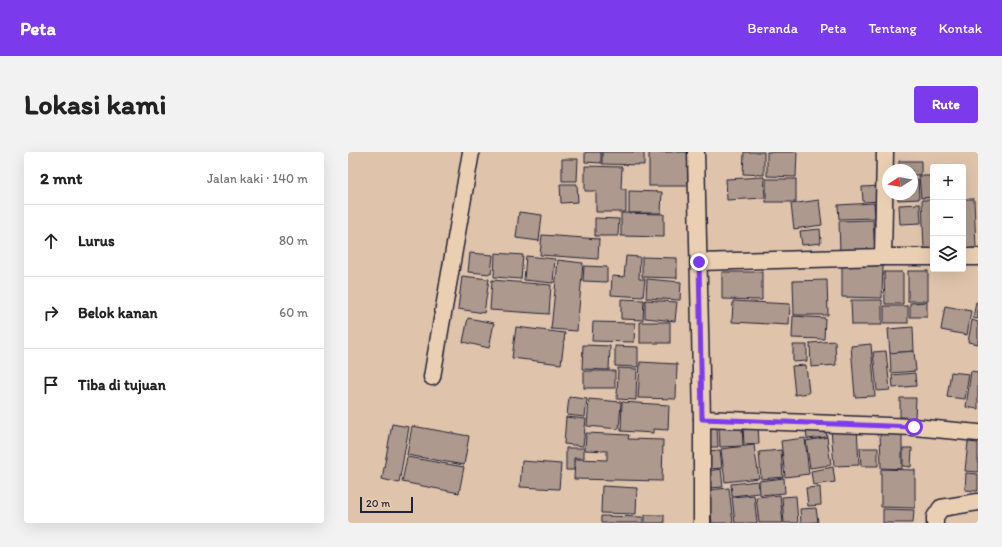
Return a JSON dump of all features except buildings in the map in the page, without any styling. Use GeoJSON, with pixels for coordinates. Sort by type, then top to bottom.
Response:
{"type":"FeatureCollection","features":[{"type":"Feature","properties":{"kind":"street"},"geometry":{"type":"LineString","coordinates":[[432,377],[471,152]]}},
{"type":"Feature","properties":{"kind":"street"},"geometry":{"type":"LineString","coordinates":[[696,152],[702,419],[702,523]]}},
{"type":"Feature","properties":{"kind":"street"},"geometry":{"type":"LineString","coordinates":[[883,256],[885,152]]}},
{"type":"Feature","properties":{"kind":"street"},"geometry":{"type":"LineString","coordinates":[[699,262],[883,256],[930,257]]}},
{"type":"Feature","properties":{"kind":"street"},"geometry":{"type":"LineString","coordinates":[[966,257],[978,257]]}},
{"type":"Feature","properties":{"kind":"street"},"geometry":{"type":"LineString","coordinates":[[702,419],[914,427],[978,432]]}},
{"type":"Feature","properties":{"kind":"street"},"geometry":{"type":"LineString","coordinates":[[935,523],[935,517],[941,508],[978,502]]}},
{"type":"Feature","properties":{"kind":"route"},"geometry":{"type":"LineString","coordinates":[[699,262],[702,419],[914,427]]}}]}
